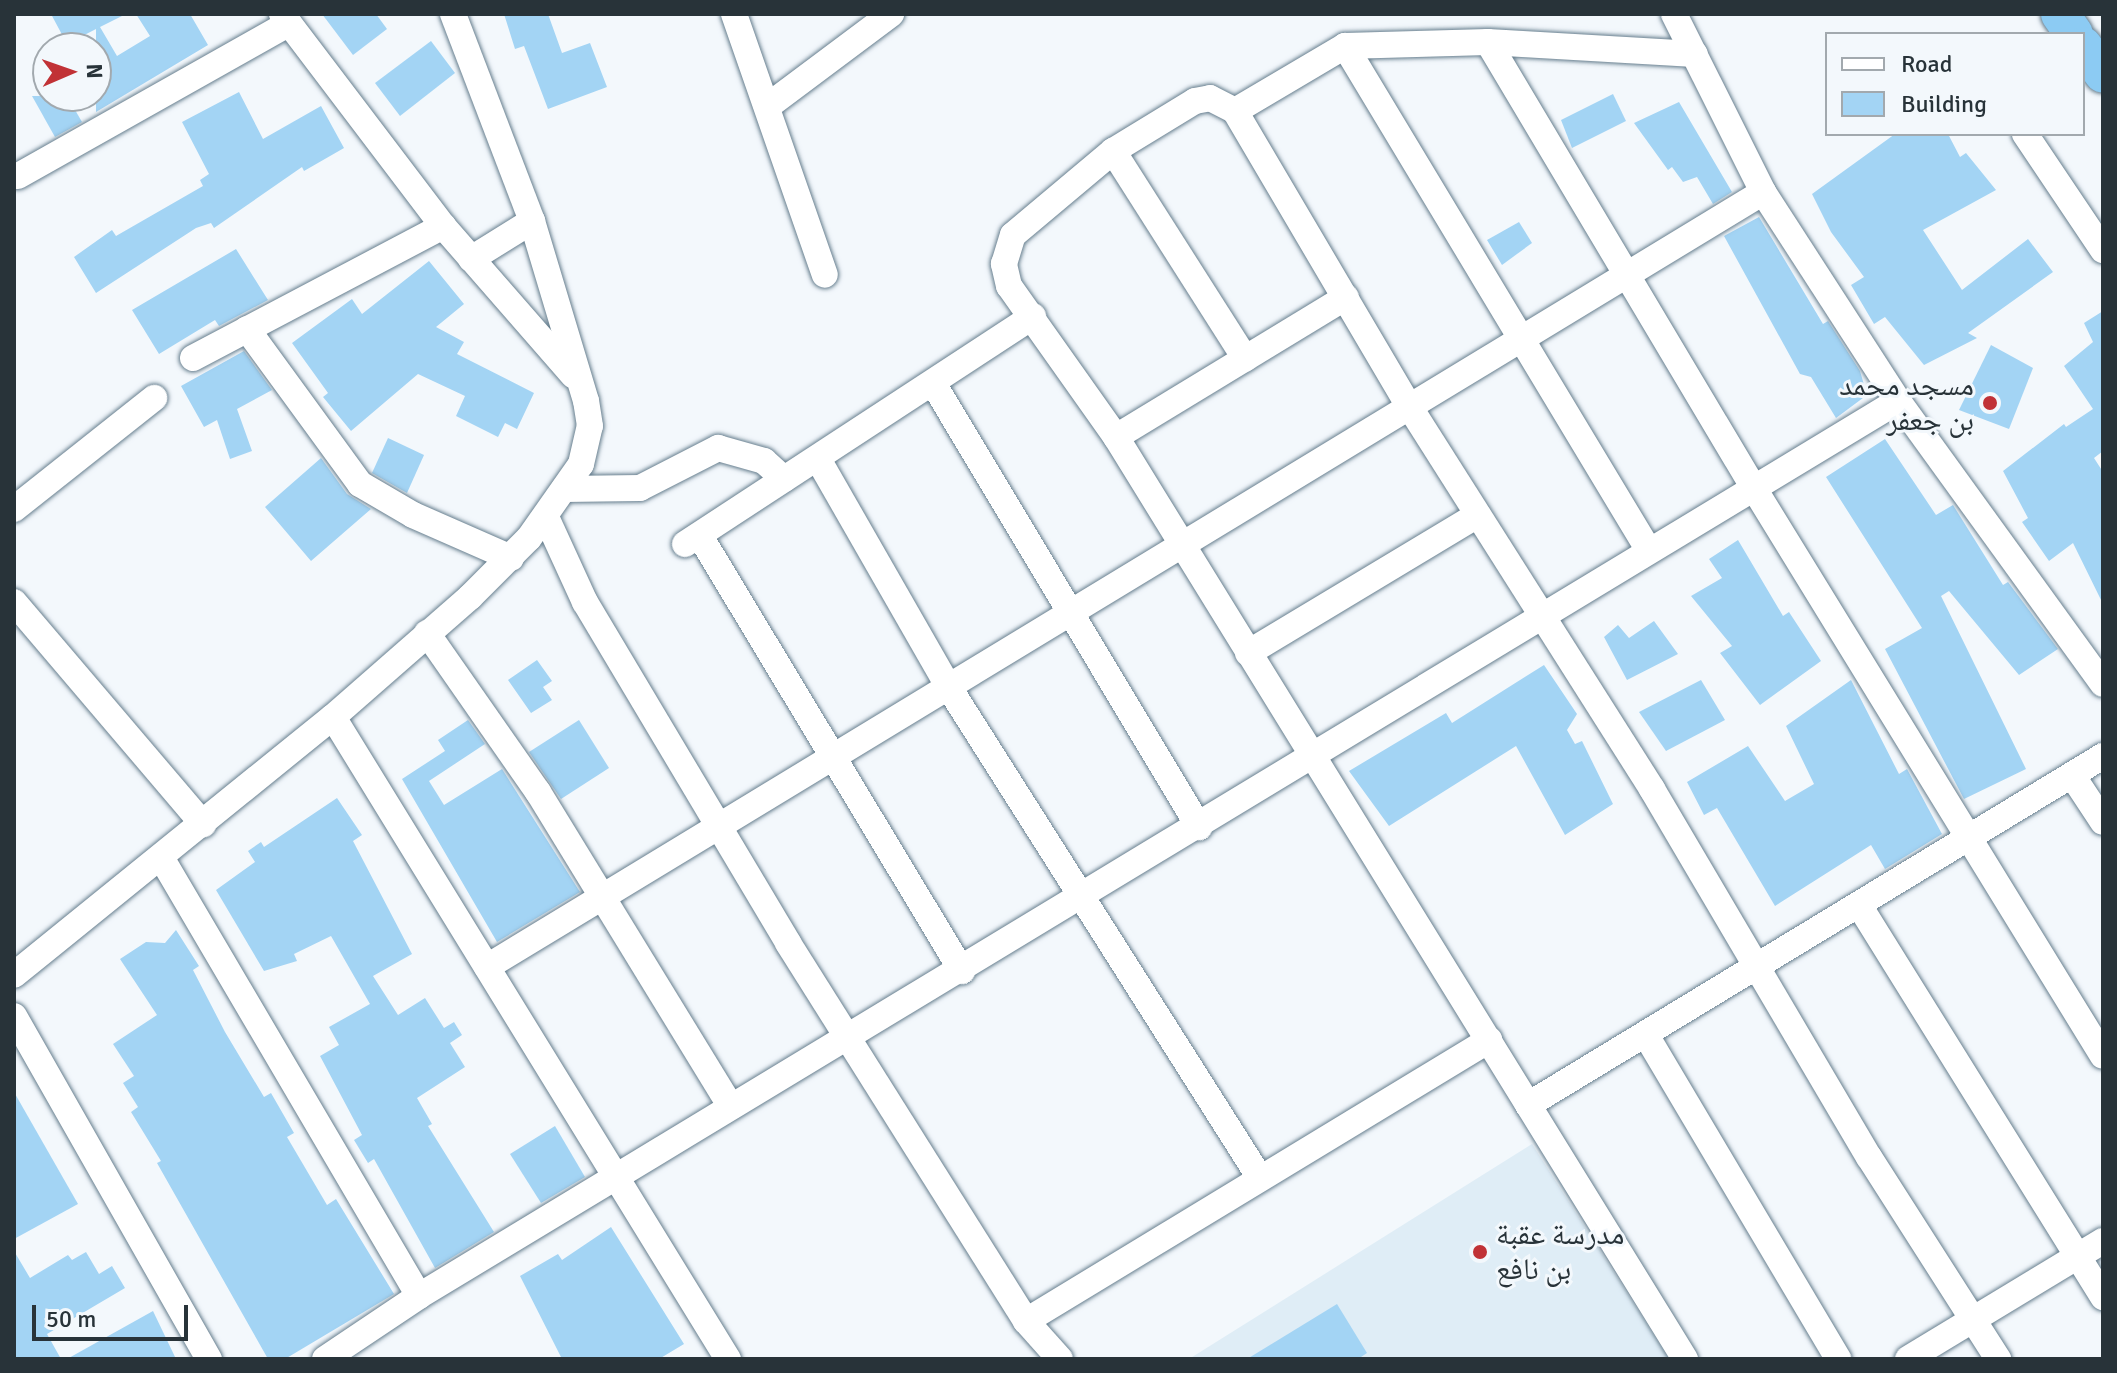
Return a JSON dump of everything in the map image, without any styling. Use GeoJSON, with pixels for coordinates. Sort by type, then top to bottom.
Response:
{"type":"FeatureCollection","features":[{"type":"Feature","properties":{"kind":"highway"},"geometry":{"type":"LineString","coordinates":[[2060,14],[2073,32]]}},
{"type":"Feature","properties":{"kind":"highway"},"geometry":{"type":"LineString","coordinates":[[2085,49],[2103,74]]}},
{"type":"Feature","properties":{"kind":"street"},"geometry":{"type":"LineString","coordinates":[[14,975],[162,859],[333,717],[511,558],[546,517],[589,442],[586,401],[532,221],[453,14]]}},
{"type":"Feature","properties":{"kind":"street"},"geometry":{"type":"LineString","coordinates":[[734,14],[825,275]]}},
{"type":"Feature","properties":{"kind":"street"},"geometry":{"type":"LineString","coordinates":[[768,106],[891,14]]}},
{"type":"Feature","properties":{"kind":"street"},"geometry":{"type":"LineString","coordinates":[[1674,14],[1763,192],[1898,401],[2103,684]]}},
{"type":"Feature","properties":{"kind":"street"},"geometry":{"type":"LineString","coordinates":[[18,176],[286,19],[443,226],[578,381]]}},
{"type":"Feature","properties":{"kind":"street"},"geometry":{"type":"LineString","coordinates":[[1235,111],[1345,46],[1488,42],[1695,54]]}},
{"type":"Feature","properties":{"kind":"street"},"geometry":{"type":"LineString","coordinates":[[1488,42],[1755,490],[2103,1056]]}},
{"type":"Feature","properties":{"kind":"street"},"geometry":{"type":"LineString","coordinates":[[1345,46],[1518,340],[1648,549]]}},
{"type":"Feature","properties":{"kind":"street"},"geometry":{"type":"LineString","coordinates":[[1685,1359],[1310,757],[1116,437],[1009,286],[1004,264],[1013,235],[1113,151],[1195,101],[1210,98],[1235,111],[1409,406],[1544,615],[1758,966],[1869,1157],[1998,1359]]}},
{"type":"Feature","properties":{"kind":"street"},"geometry":{"type":"LineString","coordinates":[[2026,136],[2103,250]]}},
{"type":"Feature","properties":{"kind":"street"},"geometry":{"type":"LineString","coordinates":[[1113,151],[1245,358]]}},
{"type":"Feature","properties":{"kind":"street"},"geometry":{"type":"LineString","coordinates":[[487,967],[1763,192]]}},
{"type":"Feature","properties":{"kind":"street"},"geometry":{"type":"LineString","coordinates":[[471,259],[532,221]]}},
{"type":"Feature","properties":{"kind":"street"},"geometry":{"type":"LineString","coordinates":[[193,358],[443,226]]}},
{"type":"Feature","properties":{"kind":"street"},"geometry":{"type":"LineString","coordinates":[[1116,437],[1346,297]]}},
{"type":"Feature","properties":{"kind":"street"},"geometry":{"type":"LineString","coordinates":[[962,971],[832,755],[692,540],[1033,316]]}},
{"type":"Feature","properties":{"kind":"street"},"geometry":{"type":"LineString","coordinates":[[247,329],[360,484],[413,515],[511,558]]}},
{"type":"Feature","properties":{"kind":"street"},"geometry":{"type":"LineString","coordinates":[[933,383],[1199,827]]}},
{"type":"Feature","properties":{"kind":"street"},"geometry":{"type":"LineString","coordinates":[[14,509],[154,398]]}},
{"type":"Feature","properties":{"kind":"street"},"geometry":{"type":"LineString","coordinates":[[325,1359],[419,1296],[962,971],[1648,549],[1755,490],[1898,401]]}},
{"type":"Feature","properties":{"kind":"street"},"geometry":{"type":"LineString","coordinates":[[564,489],[640,488],[718,448],[764,461],[784,479]]}},
{"type":"Feature","properties":{"kind":"street"},"geometry":{"type":"LineString","coordinates":[[818,459],[948,686],[1260,1178]]}},
{"type":"Feature","properties":{"kind":"street"},"geometry":{"type":"LineString","coordinates":[[1248,653],[1478,515]]}},
{"type":"Feature","properties":{"kind":"street"},"geometry":{"type":"LineString","coordinates":[[546,517],[585,602],[847,1039],[1026,1321],[1060,1359]]}},
{"type":"Feature","properties":{"kind":"street"},"geometry":{"type":"LineString","coordinates":[[14,602],[203,824]]}},
{"type":"Feature","properties":{"kind":"street"},"geometry":{"type":"LineString","coordinates":[[427,633],[604,896],[731,1107]]}},
{"type":"Feature","properties":{"kind":"street"},"geometry":{"type":"LineString","coordinates":[[333,717],[616,1177],[717,1355]]}},
{"type":"Feature","properties":{"kind":"street"},"geometry":{"type":"LineString","coordinates":[[1528,1105],[2103,756]]}},
{"type":"Feature","properties":{"kind":"street"},"geometry":{"type":"LineString","coordinates":[[2072,775],[2103,822]]}},
{"type":"Feature","properties":{"kind":"street"},"geometry":{"type":"LineString","coordinates":[[162,859],[419,1296]]}},
{"type":"Feature","properties":{"kind":"street"},"geometry":{"type":"LineString","coordinates":[[1859,905],[2103,1297]]}},
{"type":"Feature","properties":{"kind":"street"},"geometry":{"type":"LineString","coordinates":[[14,1016],[209,1359]]}},
{"type":"Feature","properties":{"kind":"street"},"geometry":{"type":"LineString","coordinates":[[1646,1035],[1838,1359]]}},
{"type":"Feature","properties":{"kind":"street"},"geometry":{"type":"LineString","coordinates":[[1026,1321],[1489,1040]]}},
{"type":"Feature","properties":{"kind":"street"},"geometry":{"type":"LineString","coordinates":[[1908,1359],[2103,1241]]}},
{"type":"Feature","properties":{"kind":"shaded area","name":"مدرسة عقبة بن نافع"},"geometry":{"type":"Polygon","coordinates":[[[1532,1144],[1669,1359],[1189,1359],[1532,1144]]]}},
{"type":"Feature","properties":{"kind":"building"},"geometry":{"type":"Polygon","coordinates":[[[51,14],[126,14],[100,27],[103,32],[96,32],[96,29],[90,32],[61,32],[51,14]]]}},
{"type":"Feature","properties":{"kind":"building"},"geometry":{"type":"Polygon","coordinates":[[[136,14],[190,14],[208,45],[112,102],[112,47],[117,56],[150,36],[136,14]]]}},
{"type":"Feature","properties":{"kind":"building"},"geometry":{"type":"Polygon","coordinates":[[[322,14],[376,14],[387,29],[353,55],[322,14]]]}},
{"type":"Feature","properties":{"kind":"building"},"geometry":{"type":"Polygon","coordinates":[[[504,14],[548,14],[562,53],[590,43],[607,87],[548,109],[524,46],[515,49],[504,14]]]}},
{"type":"Feature","properties":{"kind":"building"},"geometry":{"type":"Polygon","coordinates":[[[431,41],[455,73],[400,116],[375,83],[431,41]]]}},
{"type":"Feature","properties":{"kind":"building"},"geometry":{"type":"Polygon","coordinates":[[[239,92],[263,139],[321,106],[344,148],[304,171],[302,167],[214,228],[211,223],[196,228],[96,293],[74,257],[112,230],[116,236],[203,186],[200,180],[209,174],[182,122],[239,92]]]}},
{"type":"Feature","properties":{"kind":"building"},"geometry":{"type":"Polygon","coordinates":[[[1613,94],[1626,121],[1572,148],[1561,120],[1613,94]]]}},
{"type":"Feature","properties":{"kind":"building"},"geometry":{"type":"Polygon","coordinates":[[[1679,102],[1732,192],[1713,204],[1697,177],[1683,182],[1672,167],[1668,170],[1634,123],[1679,102]]]}},
{"type":"Feature","properties":{"kind":"building"},"geometry":{"type":"Polygon","coordinates":[[[41,112],[76,112],[82,122],[55,137],[41,112]]]}},
{"type":"Feature","properties":{"kind":"building"},"geometry":{"type":"Polygon","coordinates":[[[1892,136],[1949,136],[1960,157],[1966,153],[1996,190],[1923,230],[1962,290],[2028,239],[2053,272],[1968,333],[1977,338],[1924,365],[1885,317],[1874,324],[1851,285],[1864,277],[1831,232],[1812,194],[1892,136]]]}},
{"type":"Feature","properties":{"kind":"building"},"geometry":{"type":"Polygon","coordinates":[[[1759,217],[1823,324],[1828,321],[1860,371],[1867,395],[1836,418],[1811,377],[1800,374],[1724,236],[1759,217]]]}},
{"type":"Feature","properties":{"kind":"building"},"geometry":{"type":"Polygon","coordinates":[[[1519,222],[1532,243],[1502,265],[1487,240],[1519,222]]]}},
{"type":"Feature","properties":{"kind":"building"},"geometry":{"type":"Polygon","coordinates":[[[236,249],[268,300],[219,326],[215,320],[159,354],[132,310],[236,249]]]}},
{"type":"Feature","properties":{"kind":"building"},"geometry":{"type":"Polygon","coordinates":[[[429,261],[464,304],[436,327],[464,342],[457,354],[534,393],[517,429],[505,423],[498,437],[456,416],[465,396],[418,374],[351,431],[323,397],[328,393],[292,343],[352,299],[362,314],[429,261]]]}},
{"type":"Feature","properties":{"kind":"building"},"geometry":{"type":"Polygon","coordinates":[[[2103,311],[2103,451],[2094,458],[2103,472],[2103,604],[2073,543],[2049,561],[2022,522],[2028,518],[2003,471],[2064,424],[2066,427],[2093,409],[2064,366],[2093,342],[2084,323],[2103,311]]]}},
{"type":"Feature","properties":{"kind":"building"},"geometry":{"type":"Polygon","coordinates":[[[1991,345],[2033,368],[2009,429],[1959,410],[1991,345]]]}},
{"type":"Feature","properties":{"kind":"building"},"geometry":{"type":"Polygon","coordinates":[[[244,351],[272,390],[237,409],[252,451],[230,459],[217,420],[204,427],[181,386],[244,351]]]}},
{"type":"Feature","properties":{"kind":"building"},"geometry":{"type":"Polygon","coordinates":[[[388,438],[424,455],[407,493],[372,473],[388,438]]]}},
{"type":"Feature","properties":{"kind":"building"},"geometry":{"type":"Polygon","coordinates":[[[1885,439],[1936,515],[1953,505],[2003,585],[2008,582],[2058,649],[2019,675],[1949,591],[1941,596],[2026,769],[1964,799],[1885,649],[1922,628],[1826,477],[1885,439]]]}},
{"type":"Feature","properties":{"kind":"building"},"geometry":{"type":"Polygon","coordinates":[[[321,458],[347,494],[371,509],[311,561],[265,507],[321,458]]]}},
{"type":"Feature","properties":{"kind":"building"},"geometry":{"type":"Polygon","coordinates":[[[1738,540],[1783,616],[1789,612],[1821,661],[1760,705],[1720,653],[1732,646],[1691,596],[1722,578],[1709,559],[1738,540]]]}},
{"type":"Feature","properties":{"kind":"building"},"geometry":{"type":"Polygon","coordinates":[[[1654,621],[1678,654],[1627,680],[1604,637],[1618,625],[1629,638],[1654,621]]]}},
{"type":"Feature","properties":{"kind":"building"},"geometry":{"type":"Polygon","coordinates":[[[537,660],[552,681],[543,687],[552,700],[531,713],[508,680],[537,660]]]}},
{"type":"Feature","properties":{"kind":"building"},"geometry":{"type":"Polygon","coordinates":[[[1544,665],[1577,714],[1567,730],[1575,744],[1582,741],[1613,804],[1565,835],[1516,746],[1389,826],[1349,771],[1446,713],[1452,723],[1544,665]]]}},
{"type":"Feature","properties":{"kind":"building"},"geometry":{"type":"Polygon","coordinates":[[[1701,680],[1725,720],[1666,751],[1639,712],[1701,680]]]}},
{"type":"Feature","properties":{"kind":"building"},"geometry":{"type":"Polygon","coordinates":[[[1851,680],[1899,774],[1907,769],[1942,834],[1885,869],[1871,845],[1775,906],[1717,808],[1704,815],[1687,782],[1748,746],[1785,801],[1814,784],[1786,726],[1851,680]]]}},
{"type":"Feature","properties":{"kind":"building"},"geometry":{"type":"Polygon","coordinates":[[[468,720],[485,744],[429,781],[444,805],[502,769],[580,892],[497,942],[402,779],[445,751],[438,740],[468,720]]]}},
{"type":"Feature","properties":{"kind":"building"},"geometry":{"type":"Polygon","coordinates":[[[579,720],[609,768],[561,799],[529,752],[579,720]]]}},
{"type":"Feature","properties":{"kind":"building"},"geometry":{"type":"Polygon","coordinates":[[[337,798],[362,835],[353,841],[412,954],[373,976],[398,1015],[425,998],[444,1028],[454,1022],[462,1035],[450,1043],[465,1067],[417,1098],[432,1124],[428,1126],[494,1232],[435,1268],[374,1159],[368,1163],[354,1140],[362,1135],[320,1056],[339,1045],[329,1027],[370,1004],[331,936],[294,954],[297,961],[264,971],[216,890],[255,862],[248,851],[261,842],[264,847],[337,798]]]}},
{"type":"Feature","properties":{"kind":"building"},"geometry":{"type":"Polygon","coordinates":[[[176,930],[199,966],[193,970],[225,1032],[264,1097],[271,1093],[294,1133],[287,1137],[327,1205],[336,1199],[394,1294],[285,1359],[268,1359],[157,1163],[161,1161],[131,1112],[138,1107],[123,1083],[134,1076],[113,1044],[157,1015],[120,959],[146,942],[165,943],[176,930]]]}},
{"type":"Feature","properties":{"kind":"building"},"geometry":{"type":"Polygon","coordinates":[[[14,1092],[78,1204],[14,1239],[14,1092]]]}},
{"type":"Feature","properties":{"kind":"building"},"geometry":{"type":"Polygon","coordinates":[[[555,1126],[585,1177],[541,1203],[510,1154],[555,1126]]]}},
{"type":"Feature","properties":{"kind":"building"},"geometry":{"type":"Polygon","coordinates":[[[611,1227],[684,1344],[659,1359],[562,1359],[520,1276],[558,1254],[562,1260],[611,1227]]]}},
{"type":"Feature","properties":{"kind":"building"},"geometry":{"type":"Polygon","coordinates":[[[14,1251],[30,1278],[68,1255],[72,1260],[86,1252],[99,1274],[112,1266],[125,1288],[47,1334],[61,1359],[14,1359],[14,1251]]]}},
{"type":"Feature","properties":{"kind":"building"},"geometry":{"type":"Polygon","coordinates":[[[1337,1304],[1367,1353],[1358,1359],[1247,1359],[1337,1304]]]}},
{"type":"Feature","properties":{"kind":"building"},"geometry":{"type":"Polygon","coordinates":[[[153,1311],[176,1359],[67,1359],[153,1311]]]}},
{"type":"Feature","properties":{"kind":"place","name":"مسجد محمد بن جعفر"},"geometry":{"type":"Point","coordinates":[1990,403]}},
{"type":"Feature","properties":{"kind":"place","name":"مدرسة عقبة بن نافع"},"geometry":{"type":"Point","coordinates":[1480,1252]}}]}
